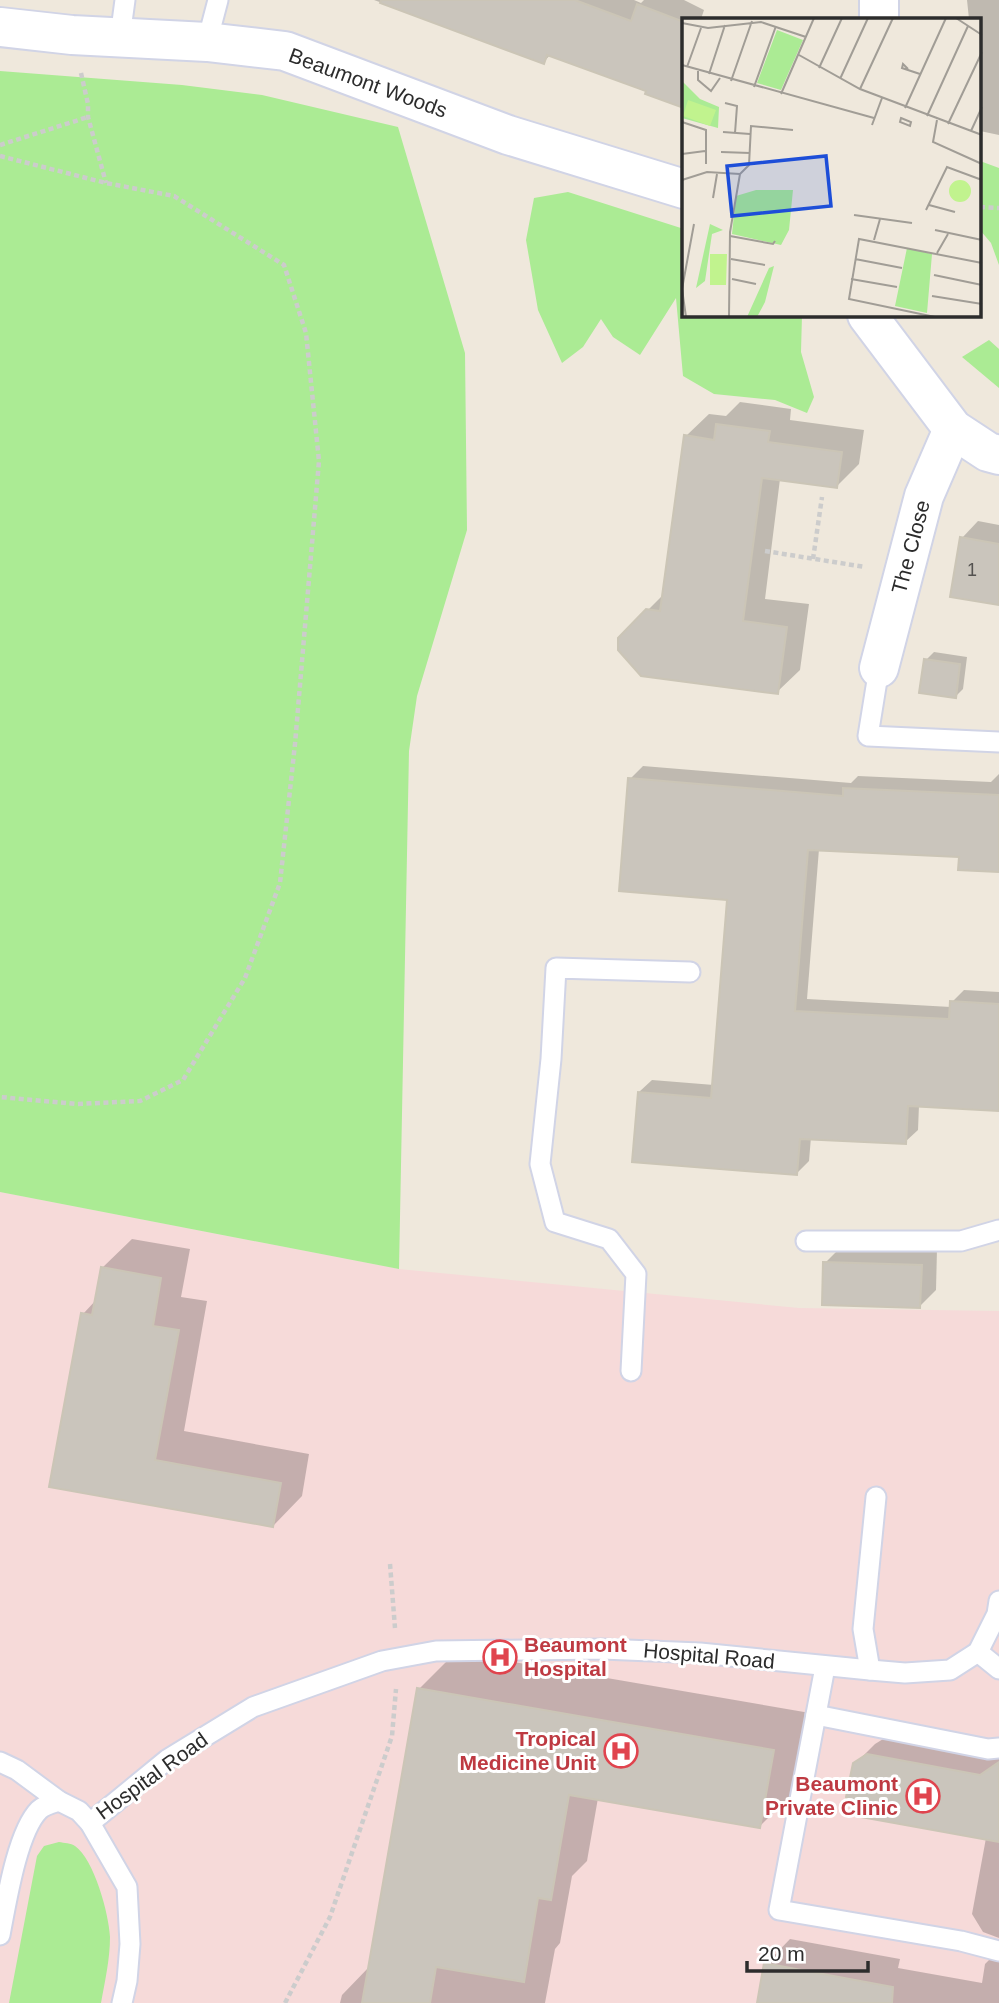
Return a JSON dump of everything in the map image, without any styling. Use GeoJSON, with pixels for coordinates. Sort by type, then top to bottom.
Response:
{"type":"FeatureCollection","features":[{"type":"Feature","properties":{"kind":"street"},"geometry":{"type":"LineString","coordinates":[[879,0],[879,18]]}},
{"type":"Feature","properties":{"kind":"street","name":"Beaumont Woods"},"geometry":{"type":"LineString","coordinates":[[0,27],[72,35],[207,42],[285,51],[508,135],[682,188]]}},
{"type":"Feature","properties":{"kind":"street"},"geometry":{"type":"LineString","coordinates":[[869,317],[953,429],[988,452],[999,454]]}},
{"type":"Feature","properties":{"kind":"street","name":"The Close"},"geometry":{"type":"LineString","coordinates":[[879,668],[924,496],[953,429]]}},
{"type":"Feature","properties":{"kind":"lane"},"geometry":{"type":"LineString","coordinates":[[120,37],[125,0]]}},
{"type":"Feature","properties":{"kind":"lane"},"geometry":{"type":"LineString","coordinates":[[207,42],[218,0]]}},
{"type":"Feature","properties":{"kind":"lane"},"geometry":{"type":"LineString","coordinates":[[879,668],[869,736],[999,742]]}},
{"type":"Feature","properties":{"kind":"lane"},"geometry":{"type":"LineString","coordinates":[[631,1371],[636,1274],[609,1239],[555,1222],[540,1164],[551,1059],[556,968],[690,972]]}},
{"type":"Feature","properties":{"kind":"lane"},"geometry":{"type":"LineString","coordinates":[[806,1241],[961,1241],[999,1230]]}},
{"type":"Feature","properties":{"kind":"lane"},"geometry":{"type":"LineString","coordinates":[[870,1670],[863,1629],[876,1497]]}},
{"type":"Feature","properties":{"kind":"lane"},"geometry":{"type":"LineString","coordinates":[[999,1601],[997,1614],[978,1652],[999,1669]]}},
{"type":"Feature","properties":{"kind":"lane","name":"Hospital Road"},"geometry":{"type":"LineString","coordinates":[[90,1823],[169,1759],[253,1707],[382,1661],[436,1651],[602,1649],[700,1653],[825,1667],[905,1672],[950,1670],[978,1652]]}},
{"type":"Feature","properties":{"kind":"lane"},"geometry":{"type":"LineString","coordinates":[[825,1667],[779,1910],[914,1933],[999,1951]]}},
{"type":"Feature","properties":{"kind":"lane"},"geometry":{"type":"LineString","coordinates":[[816,1715],[988,1749],[999,1748]]}},
{"type":"Feature","properties":{"kind":"lane"},"geometry":{"type":"LineString","coordinates":[[0,1762],[17,1770],[59,1801],[79,1811],[90,1823],[127,1888],[130,1944],[127,1982],[122,2003]]}},
{"type":"Feature","properties":{"kind":"lane"},"geometry":{"type":"LineString","coordinates":[[0,1935],[14,1870],[28,1827],[40,1808],[59,1801]]}},
{"type":"Feature","properties":{"kind":"path"},"geometry":{"type":"LineString","coordinates":[[72,35],[89,104],[88,117],[106,183]]}},
{"type":"Feature","properties":{"kind":"path"},"geometry":{"type":"LineString","coordinates":[[0,145],[88,117]]}},
{"type":"Feature","properties":{"kind":"path"},"geometry":{"type":"LineString","coordinates":[[0,156],[106,183],[174,196],[284,265],[306,333],[319,461],[280,883],[245,978],[183,1080],[140,1101],[77,1104],[0,1097]]}},
{"type":"Feature","properties":{"kind":"path"},"geometry":{"type":"LineString","coordinates":[[813,559],[822,497]]}},
{"type":"Feature","properties":{"kind":"path"},"geometry":{"type":"LineString","coordinates":[[765,551],[904,574]]}},
{"type":"Feature","properties":{"kind":"path"},"geometry":{"type":"LineString","coordinates":[[285,2003],[330,1917],[392,1736],[398,1658],[390,1564]]}},
{"type":"Feature","properties":{"kind":"shaded area","name":"Beaumont Hospital"},"geometry":{"type":"Polygon","coordinates":[[[0,1192],[399,1269],[799,1308],[999,1311],[999,2003],[0,2003],[0,1192]]]}},
{"type":"Feature","properties":{"kind":"green space"},"geometry":{"type":"Polygon","coordinates":[[[0,71],[182,85],[262,95],[398,127],[465,353],[467,530],[417,696],[409,751],[399,1269],[0,1192],[0,71]]]}},
{"type":"Feature","properties":{"kind":"green space"},"geometry":{"type":"Polygon","coordinates":[[[982,162],[999,168],[999,265],[991,243],[982,232],[982,162]]]}},
{"type":"Feature","properties":{"kind":"green space"},"geometry":{"type":"Polygon","coordinates":[[[568,192],[682,228],[682,317],[802,317],[801,352],[814,397],[807,413],[775,400],[714,394],[683,376],[676,298],[640,355],[613,337],[601,319],[583,347],[562,363],[538,310],[526,240],[534,198],[568,192]]]}},
{"type":"Feature","properties":{"kind":"green space"},"geometry":{"type":"Polygon","coordinates":[[[989,340],[999,349],[999,388],[962,357],[989,340]]]}},
{"type":"Feature","properties":{"kind":"green space"},"geometry":{"type":"Polygon","coordinates":[[[59,1842],[73,1845],[88,1862],[107,1915],[110,1937],[101,2003],[9,2003],[37,1856],[44,1846],[59,1842]]]}},
{"type":"Feature","properties":{"kind":"building"},"geometry":{"type":"Polygon","coordinates":[[[381,0],[575,0],[631,21],[637,4],[682,21],[682,107],[645,94],[646,91],[547,55],[544,64],[380,3],[381,0]]]}},
{"type":"Feature","properties":{"kind":"building"},"geometry":{"type":"Polygon","coordinates":[[[716,424],[770,431],[768,442],[842,452],[837,488],[762,478],[743,621],[787,627],[778,694],[641,676],[618,650],[618,638],[646,609],[660,611],[684,435],[714,440],[716,424]]]}},
{"type":"Feature","properties":{"kind":"building"},"geometry":{"type":"Polygon","coordinates":[[[960,537],[999,544],[999,605],[950,597],[960,537]]]}},
{"type":"Feature","properties":{"kind":"building"},"geometry":{"type":"Polygon","coordinates":[[[924,659],[960,664],[956,698],[919,693],[924,659]]]}},
{"type":"Feature","properties":{"kind":"building"},"geometry":{"type":"Polygon","coordinates":[[[628,778],[843,796],[843,788],[999,795],[999,872],[958,870],[959,857],[808,850],[795,1011],[949,1019],[950,1001],[999,1004],[999,1111],[908,1106],[906,1144],[800,1139],[797,1175],[632,1162],[638,1092],[711,1098],[727,900],[619,891],[628,778]]]}},
{"type":"Feature","properties":{"kind":"building"},"geometry":{"type":"Polygon","coordinates":[[[823,1262],[922,1265],[920,1308],[822,1305],[823,1262]]]}},
{"type":"Feature","properties":{"kind":"building"},"geometry":{"type":"Polygon","coordinates":[[[101,1267],[161,1278],[153,1326],[179,1330],[155,1460],[281,1483],[273,1527],[49,1487],[81,1313],[92,1315],[101,1267]]]}},
{"type":"Feature","properties":{"kind":"building"},"geometry":{"type":"Polygon","coordinates":[[[417,1688],[774,1750],[760,1828],[569,1795],[551,1900],[538,1898],[524,1982],[436,1967],[430,2003],[362,2003],[417,1688]]]}},
{"type":"Feature","properties":{"kind":"building","name":"Beaumont Private Clinic"},"geometry":{"type":"Polygon","coordinates":[[[867,1754],[980,1775],[999,1762],[999,1842],[856,1816],[846,1797],[853,1763],[867,1754]]]}},
{"type":"Feature","properties":{"kind":"building"},"geometry":{"type":"Polygon","coordinates":[[[764,1963],[893,1987],[892,2003],[757,2003],[764,1963]]]}},
{"type":"Feature","properties":{"kind":"place","name":"Beaumont Hospital"},"geometry":{"type":"Point","coordinates":[500,1657]}},
{"type":"Feature","properties":{"kind":"place","name":"Tropical Medicine Unit"},"geometry":{"type":"Point","coordinates":[621,1751]}},
{"type":"Feature","properties":{"kind":"place","name":"Beaumont Private Clinic"},"geometry":{"type":"Point","coordinates":[923,1796]}}]}
